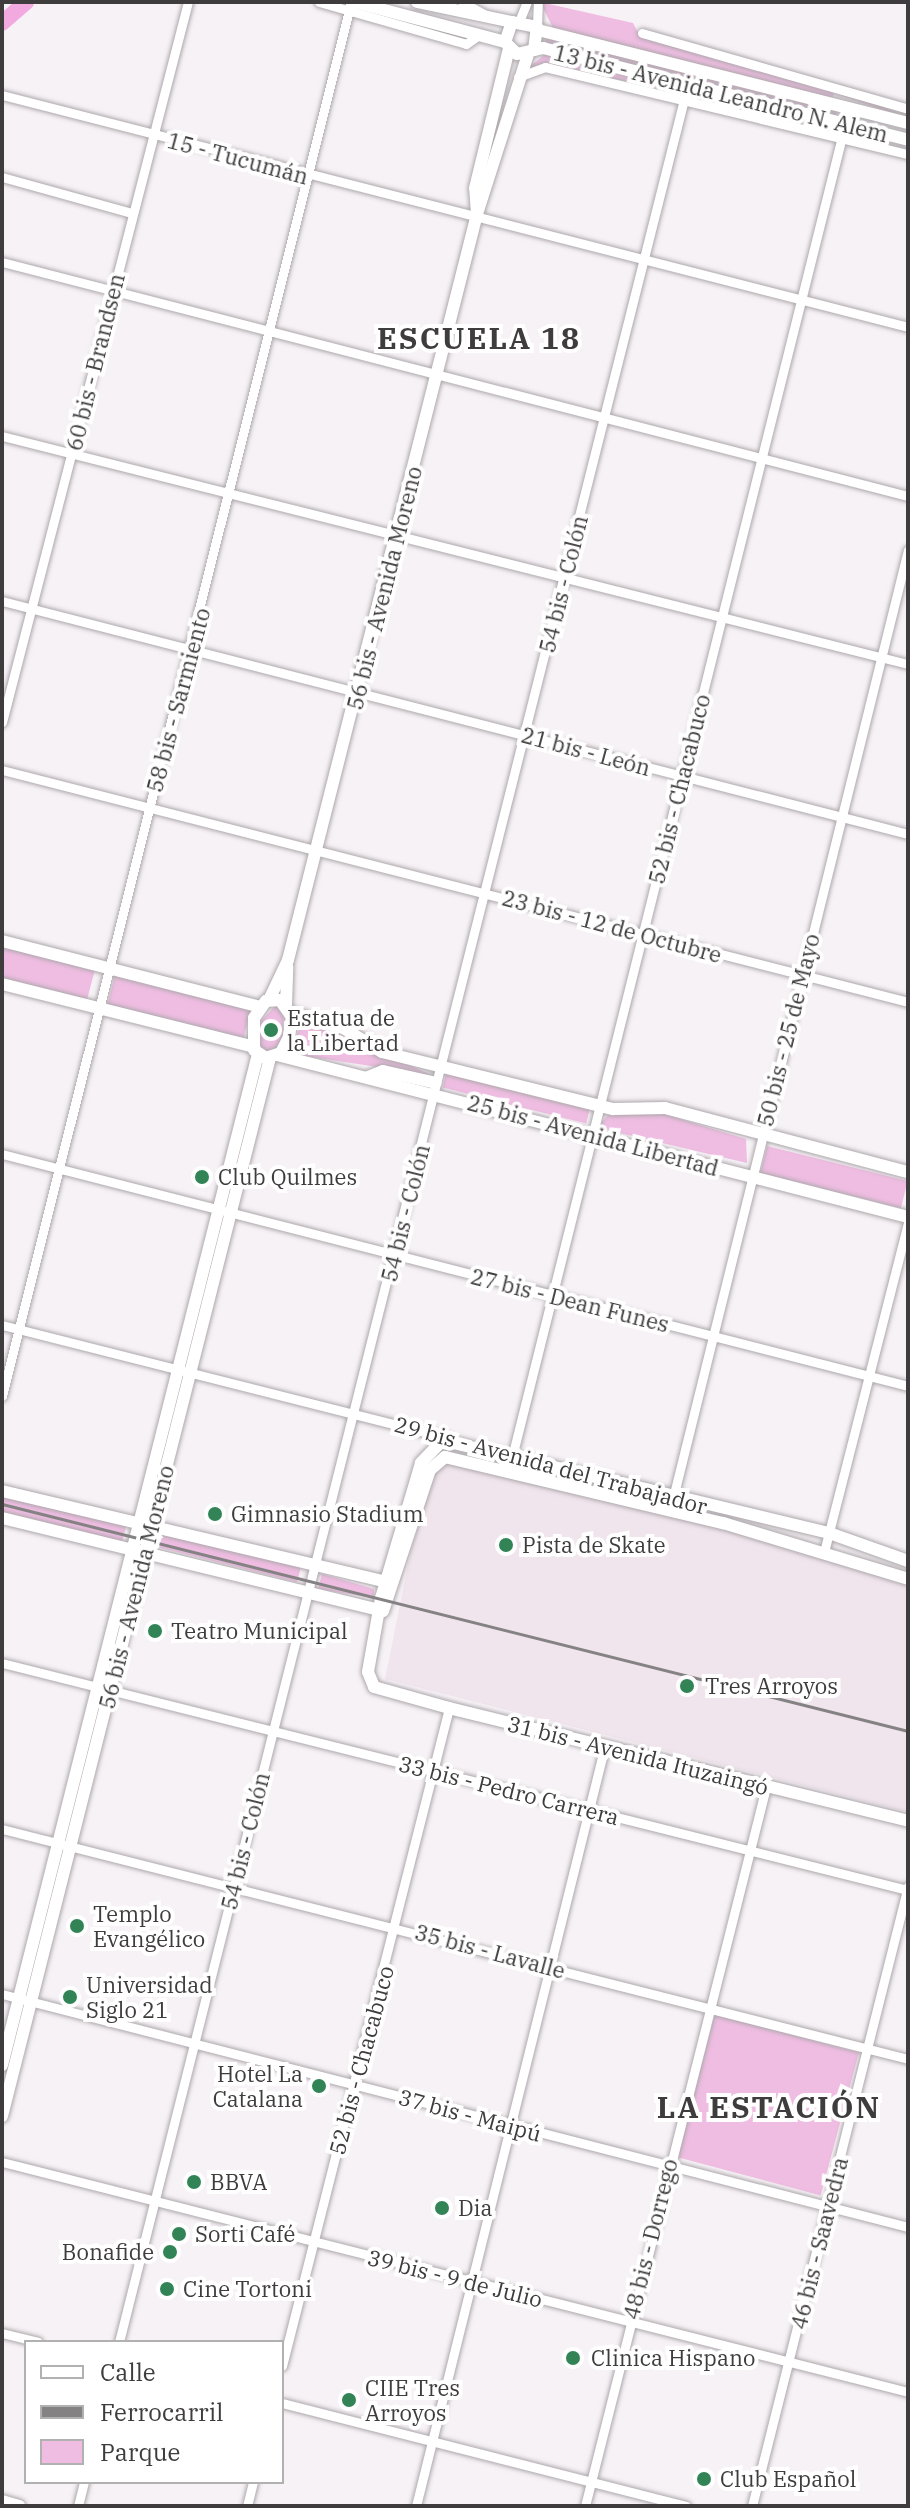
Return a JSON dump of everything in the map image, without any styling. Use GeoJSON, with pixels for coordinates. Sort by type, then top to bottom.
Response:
{"type":"FeatureCollection","features":[{"type":"Feature","properties":{"kind":"main road"},"geometry":{"type":"LineString","coordinates":[[417,2],[494,22],[516,21]]}},
{"type":"Feature","properties":{"kind":"main road","name":"13 bis - Avenida Leandro N. Alem"},"geometry":{"type":"LineString","coordinates":[[351,5],[479,35],[531,52],[688,83],[908,140]]}},
{"type":"Feature","properties":{"kind":"main road","name":"13 bis - Avenida Leandro N. Alem"},"geometry":{"type":"LineString","coordinates":[[516,21],[908,123]]}},
{"type":"Feature","properties":{"kind":"main road","name":"56 bis - Avenida Moreno"},"geometry":{"type":"LineString","coordinates":[[477,214],[475,188],[507,45],[516,21]]}},
{"type":"Feature","properties":{"kind":"main road","name":"56 bis - Avenida Moreno"},"geometry":{"type":"LineString","coordinates":[[2,2116],[27,2000],[104,1686],[265,1054],[264,1004],[288,960],[477,214],[518,77],[531,52],[538,28]]}},
{"type":"Feature","properties":{"kind":"main road","name":"25 bis - Avenida Libertad"},"geometry":{"type":"LineString","coordinates":[[2,941],[288,1009],[343,1028],[382,1052],[598,1106],[665,1108],[760,1137],[908,1172]]}},
{"type":"Feature","properties":{"kind":"main road","name":"56 bis - Avenida Moreno"},"geometry":{"type":"LineString","coordinates":[[265,1054],[289,1037],[288,960]]}},
{"type":"Feature","properties":{"kind":"main road","name":"25 bis - Avenida Libertad"},"geometry":{"type":"LineString","coordinates":[[2,984],[265,1054],[435,1088],[751,1177],[908,1217]]}},
{"type":"Feature","properties":{"kind":"main road"},"geometry":{"type":"LineString","coordinates":[[2,1518],[383,1611],[421,1463],[433,1445],[454,1440],[453,1459]]}},
{"type":"Feature","properties":{"kind":"main road","name":"29 bis - Avenida del Trabajador"},"geometry":{"type":"LineString","coordinates":[[454,1440],[550,1480],[670,1503],[766,1517],[829,1533],[908,1561]]}},
{"type":"Feature","properties":{"kind":"main road","name":"29 bis - Avenida del Trabajador"},"geometry":{"type":"LineString","coordinates":[[391,1584],[437,1460],[453,1459],[552,1466],[670,1503],[761,1537],[824,1552],[908,1579]]}},
{"type":"Feature","properties":{"kind":"main road"},"geometry":{"type":"LineString","coordinates":[[550,1480],[552,1466]]}},
{"type":"Feature","properties":{"kind":"main road"},"geometry":{"type":"LineString","coordinates":[[2,1491],[391,1584]]}},
{"type":"Feature","properties":{"kind":"main road"},"geometry":{"type":"LineString","coordinates":[[761,1537],[766,1517]]}},
{"type":"Feature","properties":{"kind":"main road","name":"31 bis - Avenida Ituzaingó"},"geometry":{"type":"LineString","coordinates":[[383,1611],[369,1683],[449,1708],[908,1821]]}},
{"type":"Feature","properties":{"kind":"main road","name":"56 bis - Avenida Moreno"},"geometry":{"type":"LineString","coordinates":[[2,2065],[27,2000]]}},
{"type":"Feature","properties":{"kind":"main road"},"geometry":{"type":"LineString","coordinates":[[2,2501],[19,2506]]}},
{"type":"Feature","properties":{"kind":"street","name":"60 bis - Brandsen"},"geometry":{"type":"LineString","coordinates":[[2,722],[151,135],[188,2]]}},
{"type":"Feature","properties":{"kind":"street"},"geometry":{"type":"LineString","coordinates":[[319,2],[351,5]]}},
{"type":"Feature","properties":{"kind":"street"},"geometry":{"type":"LineString","coordinates":[[462,2],[494,22]]}},
{"type":"Feature","properties":{"kind":"street"},"geometry":{"type":"LineString","coordinates":[[516,21],[527,2]]}},
{"type":"Feature","properties":{"kind":"street"},"geometry":{"type":"LineString","coordinates":[[538,2],[538,28]]}},
{"type":"Feature","properties":{"kind":"street","name":"58 bis - Sarmiento"},"geometry":{"type":"LineString","coordinates":[[2,1396],[232,491],[351,5]]}},
{"type":"Feature","properties":{"kind":"street","name":"13 bis - Avenida Leandro N. Alem"},"geometry":{"type":"LineString","coordinates":[[642,33],[908,109]]}},
{"type":"Feature","properties":{"kind":"street","name":"13 bis - Avenida Leandro N. Alem"},"geometry":{"type":"LineString","coordinates":[[518,77],[545,67],[908,154]]}},
{"type":"Feature","properties":{"kind":"street","name":"54 bis - Colón"},"geometry":{"type":"LineString","coordinates":[[120,2340],[395,1257],[439,1066],[526,735],[688,83]]}},
{"type":"Feature","properties":{"kind":"street","name":"15 - Tucumán"},"geometry":{"type":"LineString","coordinates":[[2,95],[309,177],[477,214],[908,327]]}},
{"type":"Feature","properties":{"kind":"street","name":"52 bis - Chacabuco"},"geometry":{"type":"LineString","coordinates":[[511,1463],[849,108]]}},
{"type":"Feature","properties":{"kind":"street"},"geometry":{"type":"LineString","coordinates":[[2,177],[132,213]]}},
{"type":"Feature","properties":{"kind":"street"},"geometry":{"type":"LineString","coordinates":[[2,262],[271,335],[908,496]]}},
{"type":"Feature","properties":{"kind":"street"},"geometry":{"type":"LineString","coordinates":[[2,436],[232,491],[908,664]]}},
{"type":"Feature","properties":{"kind":"street","name":"50 bis - 25 de Mayo"},"geometry":{"type":"LineString","coordinates":[[670,1503],[908,550]]}},
{"type":"Feature","properties":{"kind":"street","name":"21 bis - León"},"geometry":{"type":"LineString","coordinates":[[2,601],[908,834]]}},
{"type":"Feature","properties":{"kind":"street","name":"23 bis - 12 de Octubre"},"geometry":{"type":"LineString","coordinates":[[2,770],[908,1002]]}},
{"type":"Feature","properties":{"kind":"street","name":"27 bis - Dean Funes"},"geometry":{"type":"LineString","coordinates":[[2,1154],[908,1386]]}},
{"type":"Feature","properties":{"kind":"street"},"geometry":{"type":"LineString","coordinates":[[824,1552],[908,1223]]}},
{"type":"Feature","properties":{"kind":"street","name":"29 bis - Avenida del Trabajador"},"geometry":{"type":"LineString","coordinates":[[2,1325],[454,1440]]}},
{"type":"Feature","properties":{"kind":"street","name":"33 bis - Pedro Carrera"},"geometry":{"type":"LineString","coordinates":[[2,1663],[273,1728],[908,1889]]}},
{"type":"Feature","properties":{"kind":"street","name":"52 bis - Chacabuco"},"geometry":{"type":"LineString","coordinates":[[284,2358],[449,1708]]}},
{"type":"Feature","properties":{"kind":"street"},"geometry":{"type":"LineString","coordinates":[[416,2506],[605,1745]]}},
{"type":"Feature","properties":{"kind":"street","name":"48 bis - Dorrego"},"geometry":{"type":"LineString","coordinates":[[585,2506],[629,2321],[766,1787]]}},
{"type":"Feature","properties":{"kind":"street","name":"35 bis - Lavalle"},"geometry":{"type":"LineString","coordinates":[[2,1829],[396,1926],[908,2059]]}},
{"type":"Feature","properties":{"kind":"street","name":"46 bis - Saavedra"},"geometry":{"type":"LineString","coordinates":[[752,2506],[908,1889]]}},
{"type":"Feature","properties":{"kind":"street","name":"37 bis - Maipú"},"geometry":{"type":"LineString","coordinates":[[2,1994],[908,2227]]}},
{"type":"Feature","properties":{"kind":"street","name":"39 bis - 9 de Julio"},"geometry":{"type":"LineString","coordinates":[[2,2162],[312,2244],[908,2392]]}},
{"type":"Feature","properties":{"kind":"street"},"geometry":{"type":"LineString","coordinates":[[2,2333],[30,2340]]}},
{"type":"Feature","properties":{"kind":"street"},"geometry":{"type":"LineString","coordinates":[[284,2404],[686,2506]]}},
{"type":"Feature","properties":{"kind":"street"},"geometry":{"type":"LineString","coordinates":[[78,2506],[84,2484]]}},
{"type":"Feature","properties":{"kind":"street"},"geometry":{"type":"LineString","coordinates":[[247,2506],[252,2484]]}},
{"type":"Feature","properties":{"kind":"shaded area"},"geometry":{"type":"Polygon","coordinates":[[[448,1463],[716,1527],[908,1585],[908,1812],[385,1679],[411,1550],[435,1472],[448,1463]]]}},
{"type":"Feature","properties":{"kind":"green space"},"geometry":{"type":"Polygon","coordinates":[[[540,2],[633,23],[640,36],[872,102],[908,118],[834,93],[832,99],[553,28],[540,2]]]}},
{"type":"Feature","properties":{"kind":"green space"},"geometry":{"type":"Polygon","coordinates":[[[546,38],[837,110],[836,116],[545,43],[546,38]]]}},
{"type":"Feature","properties":{"kind":"green space"},"geometry":{"type":"Polygon","coordinates":[[[545,54],[675,83],[673,92],[544,63],[526,70],[545,54]]]}},
{"type":"Feature","properties":{"kind":"green space"},"geometry":{"type":"Polygon","coordinates":[[[2,946],[95,971],[87,1001],[2,978],[2,946]]]}},
{"type":"Feature","properties":{"kind":"green space"},"geometry":{"type":"Polygon","coordinates":[[[115,975],[251,1009],[243,1039],[108,1005],[115,975]]]}},
{"type":"Feature","properties":{"kind":"green space"},"geometry":{"type":"Polygon","coordinates":[[[276,1005],[284,1012],[282,1040],[273,1052],[261,1052],[258,1024],[276,1005]]]}},
{"type":"Feature","properties":{"kind":"green space"},"geometry":{"type":"Polygon","coordinates":[[[302,1023],[340,1033],[431,1075],[298,1055],[291,1048],[302,1023]]]}},
{"type":"Feature","properties":{"kind":"green space"},"geometry":{"type":"Polygon","coordinates":[[[446,1074],[590,1110],[586,1123],[443,1088],[446,1074]]]}},
{"type":"Feature","properties":{"kind":"green space"},"geometry":{"type":"Polygon","coordinates":[[[660,1113],[746,1139],[747,1163],[607,1130],[601,1123],[609,1114],[660,1113]]]}},
{"type":"Feature","properties":{"kind":"green space"},"geometry":{"type":"Polygon","coordinates":[[[767,1146],[908,1181],[901,1208],[760,1173],[767,1146]]]}},
{"type":"Feature","properties":{"kind":"green space"},"geometry":{"type":"Polygon","coordinates":[[[2,1495],[126,1526],[122,1541],[2,1511],[2,1495]]]}},
{"type":"Feature","properties":{"kind":"green space"},"geometry":{"type":"Polygon","coordinates":[[[163,1533],[301,1567],[297,1582],[159,1548],[163,1533]]]}},
{"type":"Feature","properties":{"kind":"green space"},"geometry":{"type":"Polygon","coordinates":[[[322,1574],[374,1589],[374,1598],[318,1589],[322,1574]]]}},
{"type":"Feature","properties":{"kind":"green space"},"geometry":{"type":"Polygon","coordinates":[[[715,2014],[859,2053],[821,2196],[677,2157],[715,2014]]]}},
{"type":"Feature","properties":{"kind":"waterway"},"geometry":{"type":"LineString","coordinates":[[2,23],[26,2]]}},
{"type":"Feature","properties":{"kind":"railway"},"geometry":{"type":"LineString","coordinates":[[2,1504],[908,1731]]}},
{"type":"Feature","properties":{"kind":"place","name":"Estatua de la Libertad"},"geometry":{"type":"Point","coordinates":[271,1030]}},
{"type":"Feature","properties":{"kind":"place","name":"Club Quilmes"},"geometry":{"type":"Point","coordinates":[202,1177]}},
{"type":"Feature","properties":{"kind":"place","name":"Gimnasio Stadium"},"geometry":{"type":"Point","coordinates":[215,1514]}},
{"type":"Feature","properties":{"kind":"place","name":"Pista de Skate"},"geometry":{"type":"Point","coordinates":[506,1545]}},
{"type":"Feature","properties":{"kind":"place","name":"Teatro Municipal"},"geometry":{"type":"Point","coordinates":[155,1631]}},
{"type":"Feature","properties":{"kind":"place","name":"Tres Arroyos"},"geometry":{"type":"Point","coordinates":[687,1686]}},
{"type":"Feature","properties":{"kind":"place","name":"Templo Evangélico"},"geometry":{"type":"Point","coordinates":[77,1926]}},
{"type":"Feature","properties":{"kind":"place","name":"Universidad Siglo 21"},"geometry":{"type":"Point","coordinates":[70,1997]}},
{"type":"Feature","properties":{"kind":"place","name":"Hotel La Catalana"},"geometry":{"type":"Point","coordinates":[319,2086]}},
{"type":"Feature","properties":{"kind":"place","name":"BBVA"},"geometry":{"type":"Point","coordinates":[194,2182]}},
{"type":"Feature","properties":{"kind":"place","name":"Dia"},"geometry":{"type":"Point","coordinates":[442,2208]}},
{"type":"Feature","properties":{"kind":"place","name":"Sorti Café"},"geometry":{"type":"Point","coordinates":[179,2234]}},
{"type":"Feature","properties":{"kind":"place","name":"Bonafide"},"geometry":{"type":"Point","coordinates":[170,2252]}},
{"type":"Feature","properties":{"kind":"place","name":"Cine Tortoni"},"geometry":{"type":"Point","coordinates":[167,2289]}},
{"type":"Feature","properties":{"kind":"place","name":"Clinica Hispano"},"geometry":{"type":"Point","coordinates":[573,2358]}},
{"type":"Feature","properties":{"kind":"place","name":"CIIE Tres Arroyos"},"geometry":{"type":"Point","coordinates":[349,2400]}},
{"type":"Feature","properties":{"kind":"place","name":"Club Español"},"geometry":{"type":"Point","coordinates":[704,2479]}},
{"type":"Feature","properties":{"kind":"district","name":"ESCUELA 18"},"geometry":{"type":"Point","coordinates":[479,338]}},
{"type":"Feature","properties":{"kind":"district","name":"LA ESTACIÓN"},"geometry":{"type":"Point","coordinates":[769,2107]}}]}
